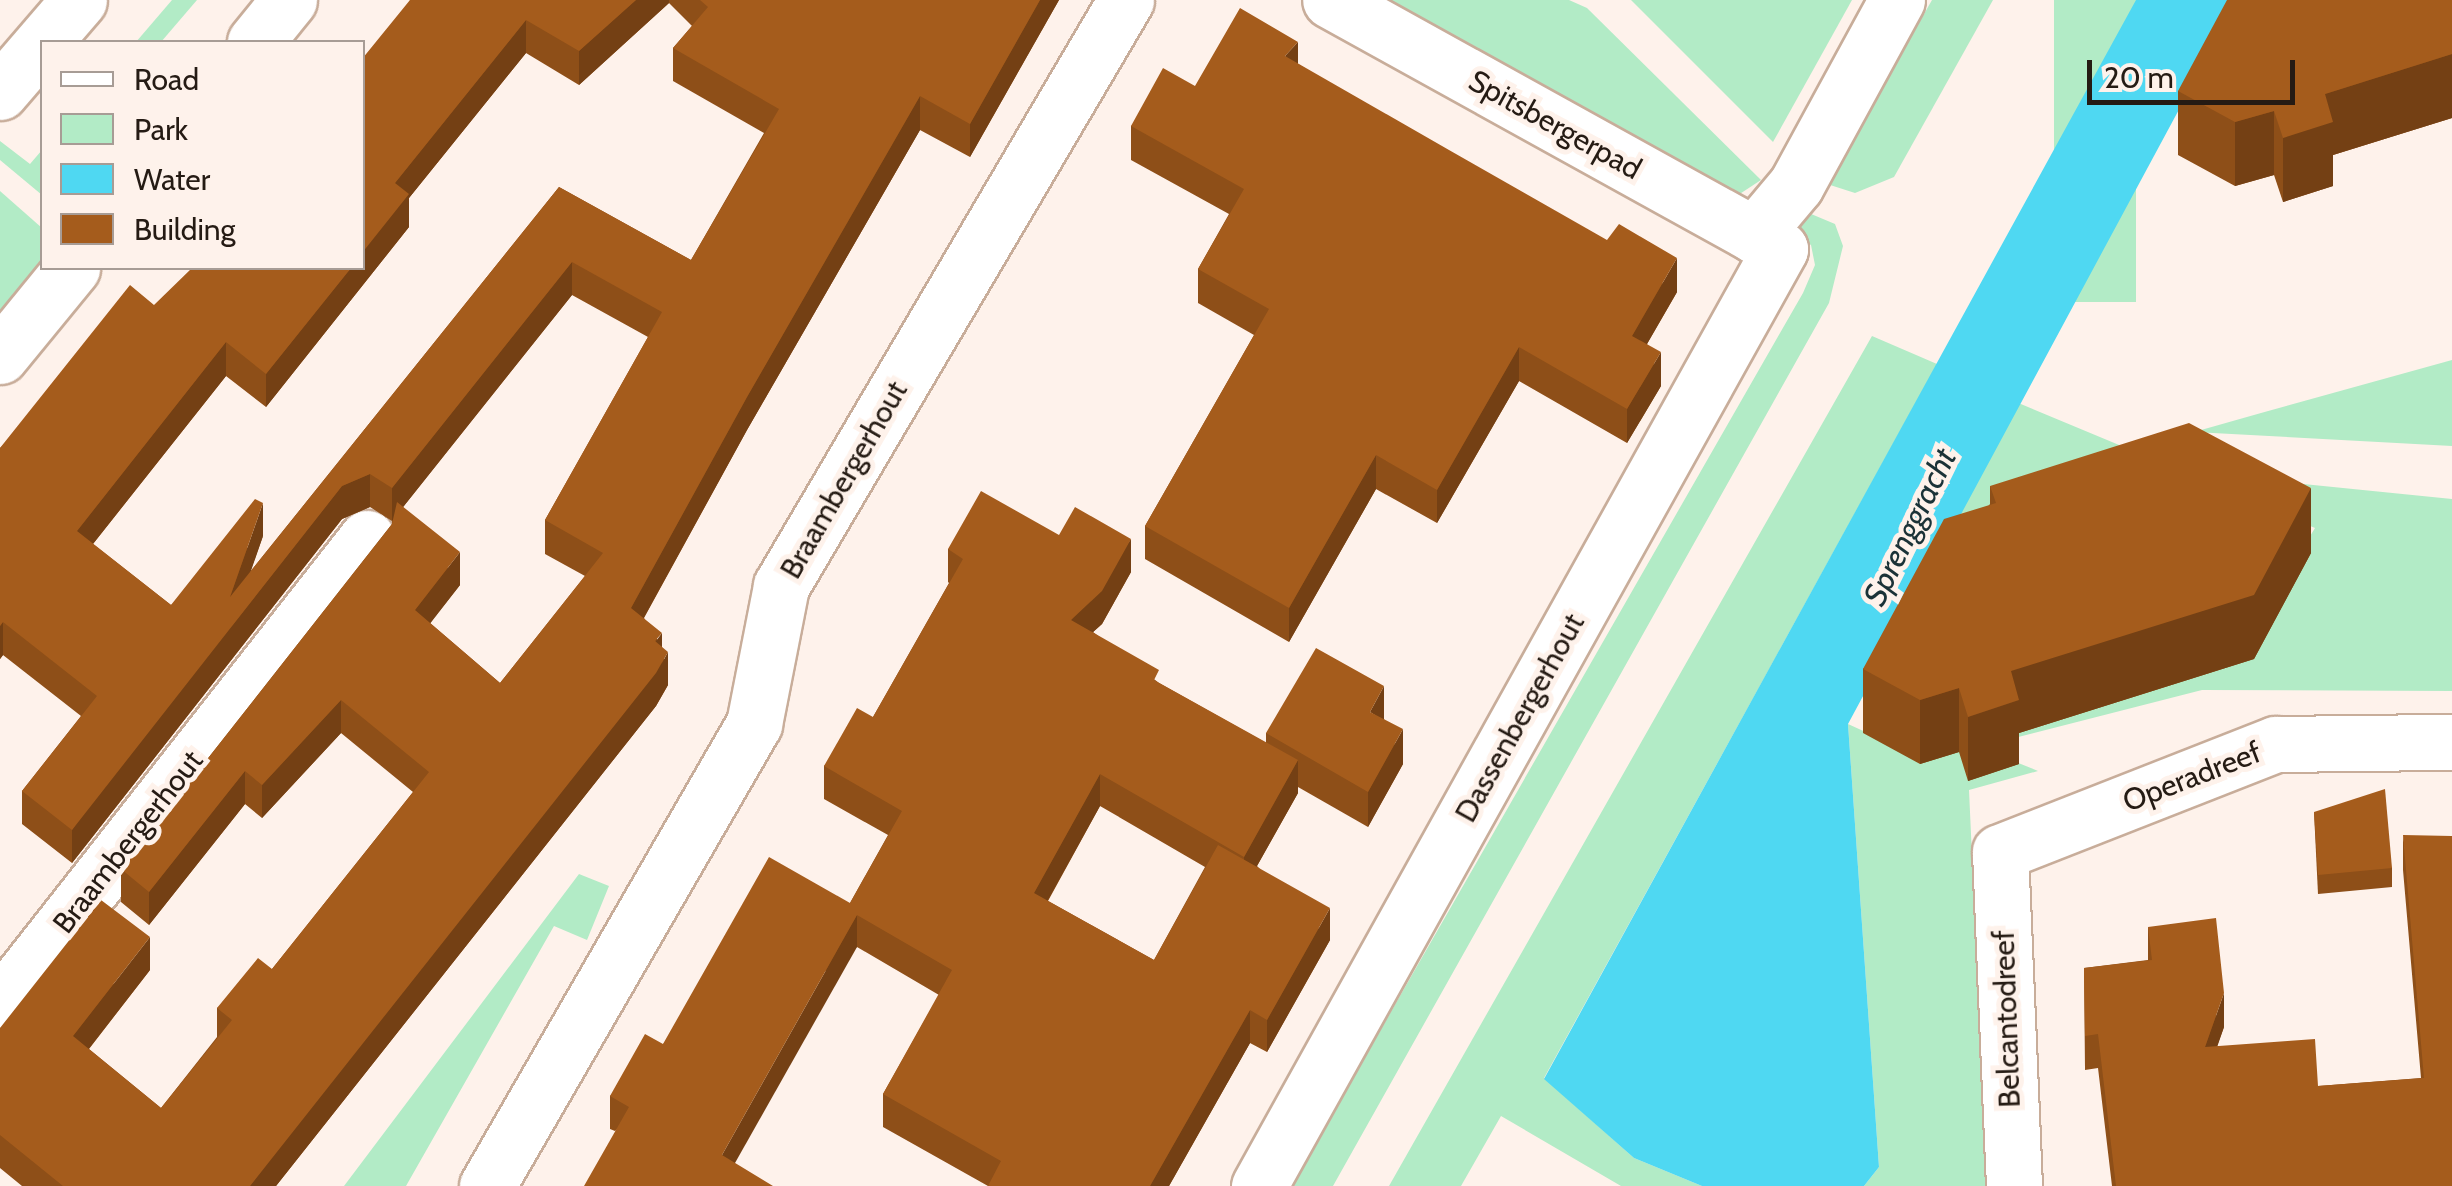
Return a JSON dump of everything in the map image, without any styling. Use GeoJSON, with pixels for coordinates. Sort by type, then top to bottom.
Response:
{"type":"FeatureCollection","features":[{"type":"Feature","properties":{"kind":"street"},"geometry":{"type":"LineString","coordinates":[[44,40],[78,0]]}},
{"type":"Feature","properties":{"kind":"street"},"geometry":{"type":"LineString","coordinates":[[256,40],[289,0]]}},
{"type":"Feature","properties":{"kind":"street","name":"Braambergerhout"},"geometry":{"type":"LineString","coordinates":[[487,1186],[754,724],[781,586],[1126,0]]}},
{"type":"Feature","properties":{"kind":"street","name":"Spitsbergerpad"},"geometry":{"type":"LineString","coordinates":[[1330,0],[1767,242]]}},
{"type":"Feature","properties":{"kind":"street","name":"Dassenbergerhout"},"geometry":{"type":"LineString","coordinates":[[1259,1186],[1898,0]]}},
{"type":"Feature","properties":{"kind":"street"},"geometry":{"type":"LineString","coordinates":[[0,92],[40,45]]}},
{"type":"Feature","properties":{"kind":"street"},"geometry":{"type":"LineString","coordinates":[[0,356],[70,270]]}},
{"type":"Feature","properties":{"kind":"street","name":"Braambergerhout"},"geometry":{"type":"LineString","coordinates":[[0,1006],[367,538]]}},
{"type":"Feature","properties":{"kind":"street","name":"Operadreef"},"geometry":{"type":"LineString","coordinates":[[2000,852],[2276,744],[2452,742]]}},
{"type":"Feature","properties":{"kind":"street","name":"Belcantodreef"},"geometry":{"type":"LineString","coordinates":[[2000,852],[2014,1186]]}},
{"type":"Feature","properties":{"kind":"green space"},"geometry":{"type":"Polygon","coordinates":[[[172,0],[197,0],[163,40],[138,40],[172,0]]]}},
{"type":"Feature","properties":{"kind":"green space"},"geometry":{"type":"Polygon","coordinates":[[[1379,0],[1569,0],[1587,8],[1761,180],[1729,201],[1379,0]]]}},
{"type":"Feature","properties":{"kind":"green space"},"geometry":{"type":"Polygon","coordinates":[[[1631,0],[1852,0],[1773,142],[1631,0]]]}},
{"type":"Feature","properties":{"kind":"green space"},"geometry":{"type":"Polygon","coordinates":[[[1932,0],[1993,0],[1894,177],[1855,193],[1827,184],[1932,0]]]}},
{"type":"Feature","properties":{"kind":"green space"},"geometry":{"type":"Polygon","coordinates":[[[2054,0],[2136,0],[2136,302],[2054,302],[2054,0]]]}},
{"type":"Feature","properties":{"kind":"green space"},"geometry":{"type":"Polygon","coordinates":[[[0,141],[30,164],[40,152],[40,193],[0,160],[0,141]]]}},
{"type":"Feature","properties":{"kind":"green space"},"geometry":{"type":"Polygon","coordinates":[[[0,191],[40,226],[40,269],[0,320],[0,191]]]}},
{"type":"Feature","properties":{"kind":"green space"},"geometry":{"type":"Polygon","coordinates":[[[1804,211],[1835,224],[1843,246],[1829,303],[1333,1186],[1291,1186],[1803,293],[1815,265],[1811,245],[1794,234],[1804,211]]]}},
{"type":"Feature","properties":{"kind":"green space"},"geometry":{"type":"Polygon","coordinates":[[[1872,336],[1937,364],[1544,1078],[1634,1158],[1702,1186],[1621,1186],[1501,1116],[1461,1186],[1389,1186],[1872,336]]]}},
{"type":"Feature","properties":{"kind":"green space"},"geometry":{"type":"Polygon","coordinates":[[[2452,360],[2452,446],[2194,432],[2261,413],[2452,360]]]}},
{"type":"Feature","properties":{"kind":"green space"},"geometry":{"type":"Polygon","coordinates":[[[2016,402],[2184,472],[2452,499],[2452,691],[2202,690],[1979,747],[2038,771],[1969,790],[1987,1186],[1864,1186],[1879,1167],[1848,724],[1905,750],[2264,612],[2315,528],[2185,473],[1927,574],[2016,402]]]}},
{"type":"Feature","properties":{"kind":"green space"},"geometry":{"type":"Polygon","coordinates":[[[579,874],[609,886],[587,940],[554,926],[406,1186],[344,1186],[579,874]]]}},
{"type":"Feature","properties":{"kind":"water","name":"Sprenggracht"},"geometry":{"type":"Polygon","coordinates":[[[2136,0],[2238,0],[1848,724],[1879,1167],[1864,1186],[1702,1186],[1634,1158],[1544,1079],[2136,0]]]}},
{"type":"Feature","properties":{"kind":"building"},"geometry":{"type":"Polygon","coordinates":[[[410,0],[636,0],[579,51],[526,20],[395,183],[409,194],[365,249],[365,55],[410,0]]]}},
{"type":"Feature","properties":{"kind":"building"},"geometry":{"type":"Polygon","coordinates":[[[700,0],[1040,0],[970,124],[920,96],[747,397],[631,608],[662,633],[655,641],[668,652],[656,673],[250,1186],[63,1186],[0,1135],[0,1028],[101,900],[150,937],[73,1036],[161,1108],[232,1020],[217,1008],[258,958],[272,969],[429,772],[341,700],[262,785],[245,771],[149,892],[121,869],[392,524],[397,502],[460,552],[415,610],[500,683],[603,553],[545,520],[662,312],[572,262],[392,488],[370,474],[342,486],[72,830],[22,791],[97,696],[3,622],[0,626],[0,448],[130,285],[154,305],[190,270],[349,270],[266,374],[226,342],[77,531],[171,605],[255,499],[263,503],[230,597],[559,187],[691,260],[779,109],[673,48],[708,7],[700,0]]]}},
{"type":"Feature","properties":{"kind":"building"},"geometry":{"type":"Polygon","coordinates":[[[2227,0],[2452,0],[2452,54],[2325,94],[2333,122],[2283,138],[2274,111],[2235,122],[2178,91],[2227,0]]]}},
{"type":"Feature","properties":{"kind":"building"},"geometry":{"type":"Polygon","coordinates":[[[1240,8],[1298,42],[1285,56],[1449,150],[1607,240],[1619,224],[1677,258],[1632,336],[1661,352],[1627,409],[1519,347],[1437,490],[1376,455],[1289,608],[1145,526],[1269,309],[1198,269],[1244,189],[1131,126],[1163,68],[1195,86],[1240,8]]]}},
{"type":"Feature","properties":{"kind":"building"},"geometry":{"type":"Polygon","coordinates":[[[2189,423],[2311,488],[2254,595],[2011,671],[2019,700],[1968,717],[1959,688],[1920,700],[1863,669],[1944,519],[1996,503],[1990,486],[2189,423]]]}},
{"type":"Feature","properties":{"kind":"building"},"geometry":{"type":"Polygon","coordinates":[[[981,491],[1059,535],[1075,507],[1131,539],[1102,591],[1071,620],[1159,670],[1154,680],[1298,760],[1244,857],[1100,774],[1034,893],[1154,960],[1218,845],[1330,908],[1267,1020],[1250,1010],[1150,1186],[988,1186],[1001,1161],[883,1094],[952,970],[857,915],[722,1155],[773,1186],[584,1186],[629,1107],[610,1096],[645,1034],[663,1044],[769,857],[850,903],[902,811],[824,766],[857,708],[873,717],[963,559],[948,549],[981,491]]]}},
{"type":"Feature","properties":{"kind":"building"},"geometry":{"type":"Polygon","coordinates":[[[1316,648],[1384,686],[1370,712],[1403,729],[1368,792],[1266,733],[1316,648]]]}},
{"type":"Feature","properties":{"kind":"building"},"geometry":{"type":"Polygon","coordinates":[[[2385,789],[2392,868],[2318,875],[2314,812],[2385,789]]]}},
{"type":"Feature","properties":{"kind":"building"},"geometry":{"type":"Polygon","coordinates":[[[2403,835],[2452,836],[2452,1186],[2116,1186],[2098,1034],[2085,1036],[2084,968],[2152,960],[2148,927],[2216,918],[2224,993],[2205,1047],[2315,1039],[2318,1086],[2424,1078],[2403,835]]]}}]}
